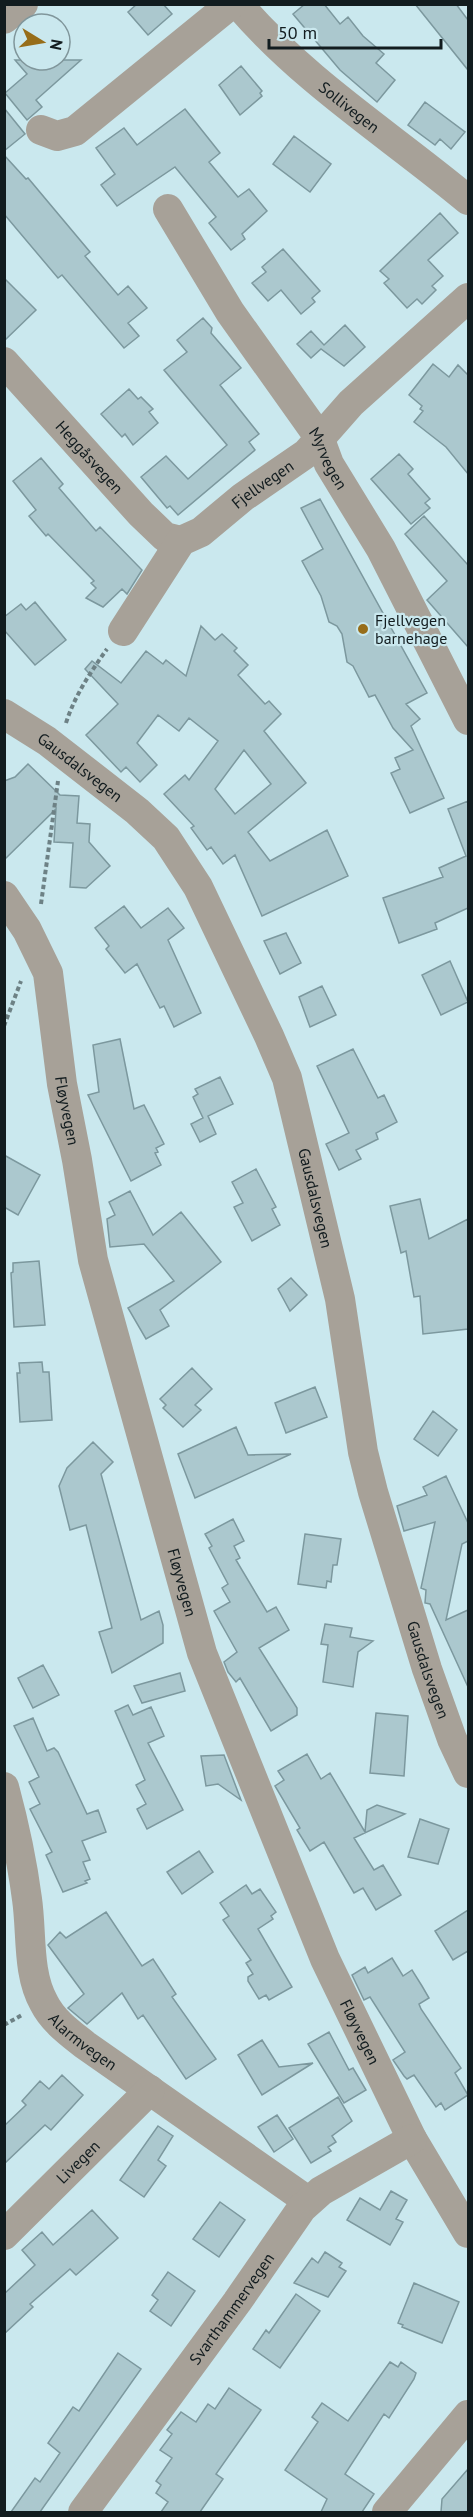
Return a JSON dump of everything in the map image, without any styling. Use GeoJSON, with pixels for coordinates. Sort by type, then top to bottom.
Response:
{"type":"FeatureCollection","features":[{"type":"Feature","properties":{"kind":"street"},"geometry":{"type":"LineString","coordinates":[[4,19],[23,4]]}},
{"type":"Feature","properties":{"kind":"street"},"geometry":{"type":"LineString","coordinates":[[41,130],[57,136],[75,131],[231,4]]}},
{"type":"Feature","properties":{"kind":"street","name":"Sollivegen"},"geometry":{"type":"LineString","coordinates":[[238,4],[272,43],[320,85],[468,200]]}},
{"type":"Feature","properties":{"kind":"street","name":"Myrvegen"},"geometry":{"type":"LineString","coordinates":[[168,209],[230,312],[319,437],[329,464],[381,549],[468,720]]}},
{"type":"Feature","properties":{"kind":"street","name":"Fjellvegen"},"geometry":{"type":"LineString","coordinates":[[123,631],[181,541],[201,532],[243,497],[307,453],[351,403],[468,298]]}},
{"type":"Feature","properties":{"kind":"street","name":"Heggåsvegen"},"geometry":{"type":"LineString","coordinates":[[4,362],[141,514],[165,537],[181,541]]}},
{"type":"Feature","properties":{"kind":"street","name":"Gausdalsvegen"},"geometry":{"type":"LineString","coordinates":[[4,714],[60,752],[137,811],[166,838],[185,864],[214,918],[287,1078],[340,1299],[363,1452],[373,1492],[427,1669],[452,1739],[468,1773]]}},
{"type":"Feature","properties":{"kind":"street","name":"Fløyvegen"},"geometry":{"type":"LineString","coordinates":[[4,896],[38,950],[48,973],[62,1084],[78,1160],[93,1260],[202,1653],[325,1959],[412,2139],[468,2233]]}},
{"type":"Feature","properties":{"kind":"street","name":"Alarmvegen"},"geometry":{"type":"LineString","coordinates":[[4,1786],[26,1891],[34,1975],[43,2003],[61,2026],[308,2201]]}},
{"type":"Feature","properties":{"kind":"street","name":"Livegen"},"geometry":{"type":"LineString","coordinates":[[4,2235],[150,2090]]}},
{"type":"Feature","properties":{"kind":"street","name":"Svarthammervegen"},"geometry":{"type":"LineString","coordinates":[[83,2512],[308,2201],[412,2139]]}},
{"type":"Feature","properties":{"kind":"street"},"geometry":{"type":"LineString","coordinates":[[387,2512],[468,2415]]}},
{"type":"Feature","properties":{"kind":"path"},"geometry":{"type":"LineString","coordinates":[[41,906],[60,752],[76,696],[104,654],[123,631]]}},
{"type":"Feature","properties":{"kind":"path"},"geometry":{"type":"LineString","coordinates":[[4,1026],[12,1011],[26,963],[38,950]]}},
{"type":"Feature","properties":{"kind":"building"},"geometry":{"type":"Polygon","coordinates":[[[137,4],[163,4],[172,14],[148,35],[128,12],[137,4]]]}},
{"type":"Feature","properties":{"kind":"building"},"geometry":{"type":"Polygon","coordinates":[[[305,4],[324,4],[340,24],[348,17],[363,36],[384,54],[376,63],[395,80],[377,102],[340,70],[293,14],[305,4]]]}},
{"type":"Feature","properties":{"kind":"building"},"geometry":{"type":"Polygon","coordinates":[[[415,4],[456,4],[468,20],[468,70],[415,4]]]}},
{"type":"Feature","properties":{"kind":"building"},"geometry":{"type":"Polygon","coordinates":[[[72,60],[81,60],[72,68],[72,60]]]}},
{"type":"Feature","properties":{"kind":"building"},"geometry":{"type":"Polygon","coordinates":[[[241,66],[262,91],[260,93],[262,96],[240,115],[219,85],[241,66]]]}},
{"type":"Feature","properties":{"kind":"building"},"geometry":{"type":"Polygon","coordinates":[[[25,72],[68,72],[36,100],[42,107],[27,120],[5,93],[27,74],[25,72]]]}},
{"type":"Feature","properties":{"kind":"building"},"geometry":{"type":"Polygon","coordinates":[[[425,102],[465,132],[451,149],[440,139],[435,145],[408,125],[425,102]]]}},
{"type":"Feature","properties":{"kind":"building"},"geometry":{"type":"Polygon","coordinates":[[[4,108],[25,134],[4,151],[4,108]]]}},
{"type":"Feature","properties":{"kind":"building"},"geometry":{"type":"Polygon","coordinates":[[[185,109],[220,153],[209,162],[238,197],[249,189],[267,211],[242,234],[245,239],[231,250],[209,223],[216,217],[175,167],[117,206],[101,185],[115,174],[96,148],[124,128],[137,145],[185,109]]]}},
{"type":"Feature","properties":{"kind":"building"},"geometry":{"type":"Polygon","coordinates":[[[294,136],[331,164],[310,192],[273,164],[294,136]]]}},
{"type":"Feature","properties":{"kind":"building"},"geometry":{"type":"Polygon","coordinates":[[[4,155],[26,179],[28,178],[90,252],[85,256],[118,295],[128,286],[147,308],[128,323],[139,336],[124,348],[62,275],[58,278],[4,214],[4,155]]]}},
{"type":"Feature","properties":{"kind":"building"},"geometry":{"type":"Polygon","coordinates":[[[440,213],[458,233],[428,260],[443,276],[432,286],[436,290],[422,304],[417,299],[407,308],[384,283],[389,279],[380,271],[440,213]]]}},
{"type":"Feature","properties":{"kind":"building"},"geometry":{"type":"Polygon","coordinates":[[[283,249],[320,291],[312,298],[315,302],[301,314],[281,290],[268,301],[252,283],[266,272],[262,267],[283,249]]]}},
{"type":"Feature","properties":{"kind":"building"},"geometry":{"type":"Polygon","coordinates":[[[4,278],[36,310],[4,341],[4,278]]]}},
{"type":"Feature","properties":{"kind":"building"},"geometry":{"type":"Polygon","coordinates":[[[203,318],[212,328],[211,333],[241,368],[220,385],[259,434],[249,442],[255,450],[178,515],[170,506],[167,508],[141,477],[166,456],[188,479],[227,445],[164,370],[187,352],[177,340],[203,318]]]}},
{"type":"Feature","properties":{"kind":"building"},"geometry":{"type":"Polygon","coordinates":[[[345,325],[365,347],[344,366],[321,349],[311,358],[297,344],[311,331],[324,345],[345,325]]]}},
{"type":"Feature","properties":{"kind":"building"},"geometry":{"type":"Polygon","coordinates":[[[433,364],[449,377],[458,365],[468,375],[468,474],[446,447],[414,422],[423,411],[420,409],[422,406],[409,395],[433,364]]]}},
{"type":"Feature","properties":{"kind":"building"},"geometry":{"type":"Polygon","coordinates":[[[129,389],[138,399],[141,397],[153,409],[149,412],[158,423],[133,445],[125,434],[122,437],[101,414],[129,389]]]}},
{"type":"Feature","properties":{"kind":"building"},"geometry":{"type":"Polygon","coordinates":[[[399,454],[413,469],[408,474],[430,499],[425,503],[430,508],[411,524],[371,479],[399,454]]]}},
{"type":"Feature","properties":{"kind":"building"},"geometry":{"type":"Polygon","coordinates":[[[41,458],[63,484],[59,488],[96,531],[100,527],[142,570],[127,594],[122,589],[103,607],[86,598],[96,588],[91,583],[94,581],[48,534],[46,536],[29,516],[36,510],[13,481],[41,458]]]}},
{"type":"Feature","properties":{"kind":"building"},"geometry":{"type":"Polygon","coordinates":[[[320,499],[427,693],[406,704],[420,719],[411,726],[444,798],[410,813],[391,773],[400,769],[395,758],[413,750],[393,728],[375,695],[369,697],[353,666],[347,662],[342,634],[337,626],[329,622],[321,596],[302,561],[323,549],[301,508],[320,499]]]}},
{"type":"Feature","properties":{"kind":"building"},"geometry":{"type":"Polygon","coordinates":[[[424,516],[468,565],[468,647],[427,600],[447,581],[405,534],[424,516]]]}},
{"type":"Feature","properties":{"kind":"building"},"geometry":{"type":"Polygon","coordinates":[[[35,602],[66,640],[35,665],[4,630],[4,617],[21,604],[26,610],[35,602]]]}},
{"type":"Feature","properties":{"kind":"building"},"geometry":{"type":"Polygon","coordinates":[[[201,626],[215,640],[222,634],[237,648],[234,651],[248,665],[238,675],[265,704],[269,701],[281,714],[264,731],[306,783],[248,832],[270,861],[327,830],[348,876],[262,916],[235,855],[223,864],[211,847],[207,850],[191,828],[194,826],[164,794],[185,775],[189,780],[218,741],[189,718],[179,731],[158,715],[137,743],[157,765],[140,782],[126,767],[121,772],[86,735],[118,704],[85,669],[92,661],[121,683],[146,651],[163,664],[166,660],[186,676],[201,626]],[[244,750],[215,789],[235,814],[271,784],[244,750]]]}},
{"type":"Feature","properties":{"kind":"building"},"geometry":{"type":"Polygon","coordinates":[[[28,764],[60,795],[79,796],[77,823],[90,824],[89,842],[110,866],[86,888],[70,887],[73,843],[54,842],[56,809],[4,860],[4,781],[15,777],[28,764]]]}},
{"type":"Feature","properties":{"kind":"building"},"geometry":{"type":"Polygon","coordinates":[[[468,801],[468,908],[435,923],[437,929],[399,943],[383,898],[443,877],[439,868],[466,856],[448,809],[468,801]]]}},
{"type":"Feature","properties":{"kind":"building"},"geometry":{"type":"Polygon","coordinates":[[[124,906],[141,928],[168,908],[184,928],[168,940],[201,1013],[174,1027],[164,1006],[160,1008],[137,964],[125,973],[106,949],[109,946],[95,928],[124,906]]]}},
{"type":"Feature","properties":{"kind":"building"},"geometry":{"type":"Polygon","coordinates":[[[286,933],[301,963],[280,974],[264,941],[286,933]]]}},
{"type":"Feature","properties":{"kind":"building"},"geometry":{"type":"Polygon","coordinates":[[[450,961],[468,1002],[441,1015],[422,975],[450,961]]]}},
{"type":"Feature","properties":{"kind":"building"},"geometry":{"type":"Polygon","coordinates":[[[322,986],[336,1015],[310,1027],[299,997],[322,986]]]}},
{"type":"Feature","properties":{"kind":"building"},"geometry":{"type":"Polygon","coordinates":[[[120,1039],[134,1109],[144,1105],[164,1144],[156,1148],[158,1152],[155,1153],[161,1165],[131,1181],[88,1095],[99,1092],[93,1045],[120,1039]]]}},
{"type":"Feature","properties":{"kind":"building"},"geometry":{"type":"Polygon","coordinates":[[[353,1049],[378,1098],[384,1095],[397,1122],[376,1133],[378,1139],[356,1150],[361,1159],[339,1170],[326,1144],[349,1133],[317,1066],[353,1049]]]}},
{"type":"Feature","properties":{"kind":"building"},"geometry":{"type":"Polygon","coordinates":[[[220,1077],[233,1104],[208,1116],[216,1134],[200,1142],[191,1124],[203,1118],[193,1097],[198,1094],[195,1089],[220,1077]]]}},
{"type":"Feature","properties":{"kind":"building"},"geometry":{"type":"Polygon","coordinates":[[[4,1155],[40,1175],[18,1215],[4,1207],[4,1155]]]}},
{"type":"Feature","properties":{"kind":"building"},"geometry":{"type":"Polygon","coordinates":[[[256,1169],[276,1207],[272,1209],[280,1225],[252,1241],[234,1207],[243,1203],[232,1182],[256,1169]]]}},
{"type":"Feature","properties":{"kind":"building"},"geometry":{"type":"Polygon","coordinates":[[[130,1191],[153,1235],[181,1212],[221,1262],[160,1310],[169,1326],[146,1339],[128,1308],[174,1281],[144,1244],[110,1247],[107,1219],[115,1215],[109,1202],[130,1191]]]}},
{"type":"Feature","properties":{"kind":"building"},"geometry":{"type":"Polygon","coordinates":[[[420,1199],[429,1239],[468,1219],[468,1329],[423,1334],[420,1296],[414,1297],[406,1251],[401,1253],[390,1206],[420,1199]]]}},
{"type":"Feature","properties":{"kind":"building"},"geometry":{"type":"Polygon","coordinates":[[[39,1261],[45,1325],[14,1327],[11,1273],[13,1263],[39,1261]]]}},
{"type":"Feature","properties":{"kind":"building"},"geometry":{"type":"Polygon","coordinates":[[[291,1278],[307,1295],[290,1311],[278,1289],[291,1278]]]}},
{"type":"Feature","properties":{"kind":"building"},"geometry":{"type":"Polygon","coordinates":[[[42,1362],[43,1372],[49,1372],[52,1420],[20,1422],[17,1373],[20,1373],[19,1363],[42,1362]]]}},
{"type":"Feature","properties":{"kind":"building"},"geometry":{"type":"Polygon","coordinates":[[[192,1368],[212,1389],[195,1405],[201,1410],[183,1427],[163,1408],[166,1405],[160,1399],[192,1368]]]}},
{"type":"Feature","properties":{"kind":"building"},"geometry":{"type":"Polygon","coordinates":[[[315,1387],[327,1417],[286,1433],[275,1403],[315,1387]]]}},
{"type":"Feature","properties":{"kind":"building"},"geometry":{"type":"Polygon","coordinates":[[[433,1411],[457,1430],[438,1456],[414,1439],[433,1411]]]}},
{"type":"Feature","properties":{"kind":"building"},"geometry":{"type":"Polygon","coordinates":[[[236,1427],[248,1455],[291,1454],[195,1498],[178,1454],[236,1427]]]}},
{"type":"Feature","properties":{"kind":"building"},"geometry":{"type":"Polygon","coordinates":[[[93,1442],[113,1462],[101,1474],[141,1620],[159,1611],[163,1625],[163,1643],[112,1673],[99,1632],[112,1628],[86,1525],[70,1530],[59,1486],[67,1468],[93,1442]]]}},
{"type":"Feature","properties":{"kind":"building"},"geometry":{"type":"Polygon","coordinates":[[[446,1476],[468,1523],[468,1541],[462,1544],[446,1620],[468,1610],[468,1687],[430,1604],[425,1603],[426,1590],[421,1588],[435,1522],[404,1531],[397,1506],[427,1495],[423,1487],[446,1476]]]}},
{"type":"Feature","properties":{"kind":"building"},"geometry":{"type":"Polygon","coordinates":[[[233,1519],[244,1541],[234,1546],[240,1558],[236,1560],[267,1612],[276,1607],[289,1630],[259,1648],[297,1708],[297,1715],[271,1731],[240,1678],[236,1682],[228,1672],[224,1662],[237,1652],[214,1611],[230,1602],[222,1588],[228,1584],[209,1548],[212,1546],[205,1534],[233,1519]]]}},
{"type":"Feature","properties":{"kind":"building"},"geometry":{"type":"Polygon","coordinates":[[[305,1534],[341,1539],[337,1565],[333,1565],[331,1582],[327,1581],[326,1588],[298,1584],[305,1534]]]}},
{"type":"Feature","properties":{"kind":"building"},"geometry":{"type":"Polygon","coordinates":[[[325,1624],[352,1628],[350,1637],[373,1641],[358,1652],[353,1687],[323,1682],[328,1645],[321,1644],[325,1624]]]}},
{"type":"Feature","properties":{"kind":"building"},"geometry":{"type":"Polygon","coordinates":[[[43,1665],[59,1695],[33,1708],[18,1678],[43,1665]]]}},
{"type":"Feature","properties":{"kind":"building"},"geometry":{"type":"Polygon","coordinates":[[[180,1673],[185,1691],[142,1703],[134,1686],[180,1673]]]}},
{"type":"Feature","properties":{"kind":"building"},"geometry":{"type":"Polygon","coordinates":[[[128,1705],[133,1715],[151,1707],[164,1736],[148,1743],[183,1810],[147,1829],[137,1809],[146,1804],[136,1785],[145,1780],[115,1711],[128,1705]]]}},
{"type":"Feature","properties":{"kind":"building"},"geometry":{"type":"Polygon","coordinates":[[[376,1713],[408,1716],[404,1776],[370,1773],[376,1713]]]}},
{"type":"Feature","properties":{"kind":"building"},"geometry":{"type":"Polygon","coordinates":[[[33,1718],[47,1751],[54,1748],[58,1752],[87,1814],[98,1810],[106,1832],[82,1841],[90,1860],[83,1862],[90,1879],[85,1881],[87,1883],[63,1892],[46,1855],[52,1852],[30,1809],[40,1804],[29,1782],[39,1777],[14,1726],[33,1718]]]}},
{"type":"Feature","properties":{"kind":"building"},"geometry":{"type":"Polygon","coordinates":[[[307,1754],[321,1779],[330,1773],[365,1832],[367,1810],[377,1805],[405,1814],[354,1838],[374,1870],[383,1865],[401,1895],[376,1910],[363,1888],[354,1893],[324,1842],[310,1851],[297,1830],[300,1828],[275,1786],[284,1780],[278,1771],[307,1754]]]}},
{"type":"Feature","properties":{"kind":"building"},"geometry":{"type":"Polygon","coordinates":[[[224,1755],[241,1800],[218,1784],[206,1786],[201,1756],[224,1755]]]}},
{"type":"Feature","properties":{"kind":"building"},"geometry":{"type":"Polygon","coordinates":[[[420,1819],[449,1829],[438,1864],[408,1857],[420,1819]]]}},
{"type":"Feature","properties":{"kind":"building"},"geometry":{"type":"Polygon","coordinates":[[[199,1851],[213,1872],[182,1894],[167,1872],[199,1851]]]}},
{"type":"Feature","properties":{"kind":"building"},"geometry":{"type":"Polygon","coordinates":[[[246,1885],[252,1894],[260,1889],[276,1912],[271,1916],[273,1919],[258,1929],[292,1987],[269,2000],[266,1995],[259,1999],[248,1981],[248,1977],[253,1974],[246,1963],[251,1960],[223,1920],[229,1916],[220,1903],[246,1885]]]}},
{"type":"Feature","properties":{"kind":"building"},"geometry":{"type":"Polygon","coordinates":[[[468,1910],[468,1951],[453,1960],[435,1931],[468,1910]]]}},
{"type":"Feature","properties":{"kind":"building"},"geometry":{"type":"Polygon","coordinates":[[[106,1912],[142,1966],[153,1959],[176,1994],[172,1997],[216,2059],[186,2079],[143,2015],[138,2019],[122,1993],[87,2024],[68,2008],[84,1994],[48,1945],[60,1932],[66,1938],[106,1912]]]}},
{"type":"Feature","properties":{"kind":"building"},"geometry":{"type":"Polygon","coordinates":[[[392,1958],[403,1976],[412,1970],[429,1998],[419,2004],[421,2009],[461,2068],[455,2073],[468,2095],[445,2110],[441,2103],[436,2107],[414,2075],[407,2079],[404,2076],[393,2060],[405,2052],[370,1997],[364,2000],[352,1975],[365,1967],[368,1973],[392,1958]]]}},
{"type":"Feature","properties":{"kind":"building"},"geometry":{"type":"Polygon","coordinates":[[[329,2032],[349,2070],[353,2068],[366,2090],[344,2103],[308,2044],[329,2032]]]}},
{"type":"Feature","properties":{"kind":"building"},"geometry":{"type":"Polygon","coordinates":[[[262,2040],[279,2067],[313,2063],[262,2095],[238,2055],[262,2040]]]}},
{"type":"Feature","properties":{"kind":"building"},"geometry":{"type":"Polygon","coordinates":[[[62,2075],[83,2095],[51,2130],[45,2125],[4,2164],[4,2126],[26,2105],[22,2101],[40,2081],[49,2089],[62,2075]]]}},
{"type":"Feature","properties":{"kind":"building"},"geometry":{"type":"Polygon","coordinates":[[[338,2097],[352,2121],[332,2136],[336,2142],[328,2147],[331,2151],[311,2163],[289,2128],[338,2097]]]}},
{"type":"Feature","properties":{"kind":"building"},"geometry":{"type":"Polygon","coordinates":[[[277,2115],[293,2139],[274,2152],[258,2127],[277,2115]]]}},
{"type":"Feature","properties":{"kind":"building"},"geometry":{"type":"Polygon","coordinates":[[[158,2126],[173,2136],[158,2160],[166,2166],[144,2197],[120,2180],[158,2126]]]}},
{"type":"Feature","properties":{"kind":"building"},"geometry":{"type":"Polygon","coordinates":[[[391,2191],[407,2200],[396,2219],[403,2222],[390,2245],[347,2220],[360,2198],[380,2210],[391,2191]]]}},
{"type":"Feature","properties":{"kind":"building"},"geometry":{"type":"Polygon","coordinates":[[[220,2202],[245,2220],[219,2257],[193,2239],[220,2202]]]}},
{"type":"Feature","properties":{"kind":"building"},"geometry":{"type":"Polygon","coordinates":[[[92,2210],[118,2238],[76,2275],[70,2269],[30,2304],[33,2307],[4,2334],[4,2294],[35,2265],[22,2250],[42,2232],[53,2245],[92,2210]]]}},
{"type":"Feature","properties":{"kind":"building"},"geometry":{"type":"Polygon","coordinates":[[[325,2252],[342,2263],[339,2267],[346,2271],[328,2297],[294,2283],[312,2258],[318,2263],[325,2252]]]}},
{"type":"Feature","properties":{"kind":"building"},"geometry":{"type":"Polygon","coordinates":[[[168,2272],[195,2291],[171,2326],[150,2311],[158,2300],[152,2295],[168,2272]]]}},
{"type":"Feature","properties":{"kind":"building"},"geometry":{"type":"Polygon","coordinates":[[[414,2283],[459,2302],[442,2343],[402,2327],[403,2325],[398,2323],[414,2283]]]}},
{"type":"Feature","properties":{"kind":"building"},"geometry":{"type":"Polygon","coordinates":[[[296,2294],[320,2311],[280,2368],[253,2349],[266,2330],[269,2333],[296,2294]]]}},
{"type":"Feature","properties":{"kind":"building"},"geometry":{"type":"Polygon","coordinates":[[[118,2353],[141,2369],[40,2512],[11,2512],[35,2478],[40,2482],[60,2453],[48,2443],[73,2407],[79,2411],[118,2353]]]}},
{"type":"Feature","properties":{"kind":"building"},"geometry":{"type":"Polygon","coordinates":[[[390,2362],[398,2367],[401,2362],[416,2373],[414,2379],[389,2418],[384,2414],[345,2474],[374,2494],[362,2512],[321,2512],[327,2499],[285,2470],[318,2422],[312,2417],[322,2403],[348,2421],[390,2362]]]}},
{"type":"Feature","properties":{"kind":"building"},"geometry":{"type":"Polygon","coordinates":[[[229,2388],[261,2410],[216,2474],[223,2479],[200,2512],[161,2512],[168,2502],[156,2493],[161,2485],[156,2481],[172,2458],[160,2450],[172,2434],[167,2430],[181,2412],[196,2422],[208,2404],[215,2409],[229,2388]]]}},
{"type":"Feature","properties":{"kind":"building"},"geometry":{"type":"Polygon","coordinates":[[[468,2469],[468,2512],[441,2512],[442,2499],[468,2469]]]}},
{"type":"Feature","properties":{"kind":"place","name":"Fjellvegen barnehage"},"geometry":{"type":"Point","coordinates":[363,629]}}]}
